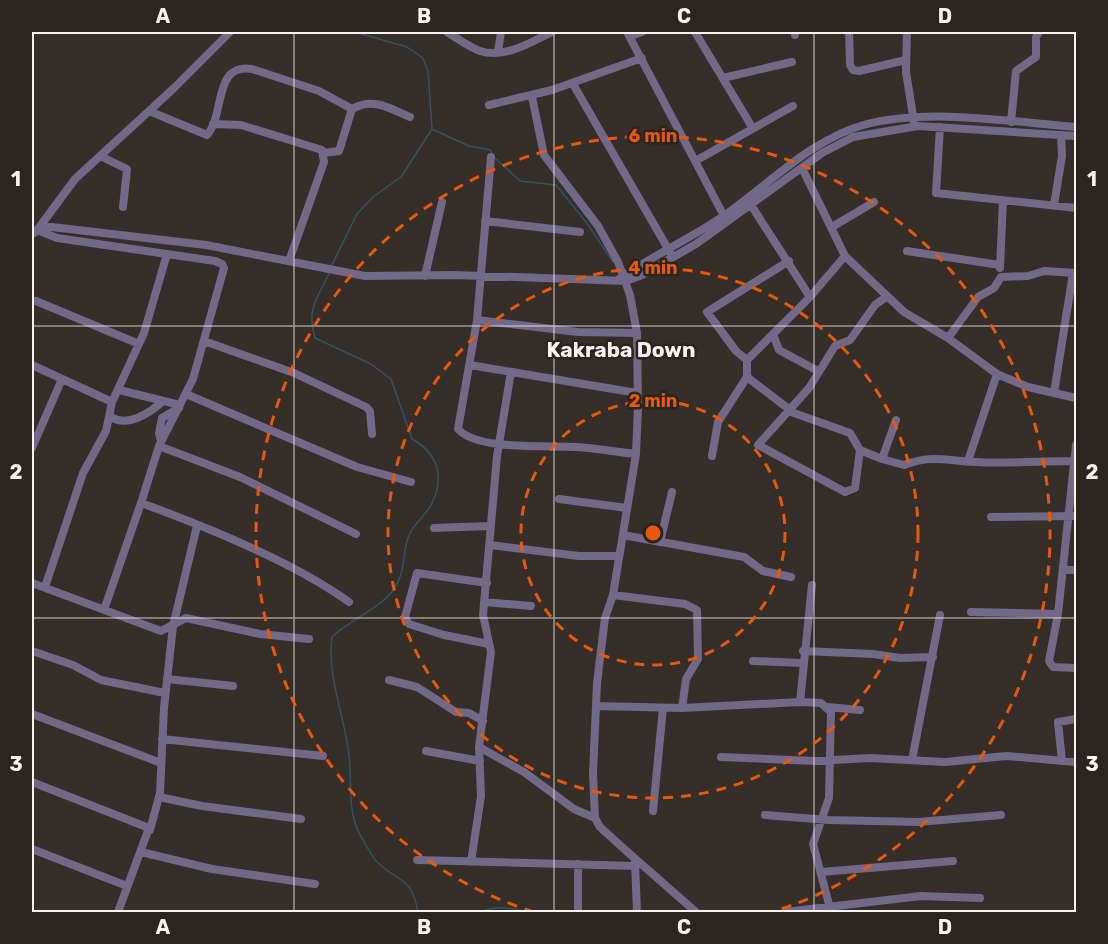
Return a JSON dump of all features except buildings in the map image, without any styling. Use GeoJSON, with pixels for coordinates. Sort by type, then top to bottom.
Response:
{"type":"FeatureCollection","features":[{"type":"Feature","properties":{"kind":"street"},"geometry":{"type":"LineString","coordinates":[[34,232],[75,179],[230,32]]}},
{"type":"Feature","properties":{"kind":"street"},"geometry":{"type":"LineString","coordinates":[[447,32],[479,51],[498,52],[519,47],[552,32]]}},
{"type":"Feature","properties":{"kind":"street"},"geometry":{"type":"LineString","coordinates":[[498,52],[501,32]]}},
{"type":"Feature","properties":{"kind":"street"},"geometry":{"type":"LineString","coordinates":[[642,32],[629,34],[697,160],[724,216]]}},
{"type":"Feature","properties":{"kind":"street"},"geometry":{"type":"LineString","coordinates":[[695,32],[752,127]]}},
{"type":"Feature","properties":{"kind":"street"},"geometry":{"type":"LineString","coordinates":[[849,32],[850,65],[853,70],[859,71],[906,60]]}},
{"type":"Feature","properties":{"kind":"street"},"geometry":{"type":"LineString","coordinates":[[907,32],[906,60],[914,122]]}},
{"type":"Feature","properties":{"kind":"street"},"geometry":{"type":"LineString","coordinates":[[1011,122],[1016,71],[1036,57],[1036,37],[1039,32]]}},
{"type":"Feature","properties":{"kind":"street"},"geometry":{"type":"LineString","coordinates":[[489,105],[532,97],[642,58]]}},
{"type":"Feature","properties":{"kind":"street"},"geometry":{"type":"LineString","coordinates":[[723,78],[792,62]]}},
{"type":"Feature","properties":{"kind":"street"},"geometry":{"type":"LineString","coordinates":[[149,111],[202,134],[209,133],[224,85],[230,74],[242,68],[319,91],[352,109]]}},
{"type":"Feature","properties":{"kind":"street"},"geometry":{"type":"LineString","coordinates":[[573,84],[671,254]]}},
{"type":"Feature","properties":{"kind":"street"},"geometry":{"type":"LineString","coordinates":[[532,97],[542,149],[547,160],[598,226],[622,279],[637,333],[636,454],[613,595],[605,618],[596,706],[595,818],[600,827],[635,862],[688,909],[696,912]]}},
{"type":"Feature","properties":{"kind":"street"},"geometry":{"type":"LineString","coordinates":[[324,153],[339,151],[352,109],[366,103],[375,102],[410,117]]}},
{"type":"Feature","properties":{"kind":"street"},"geometry":{"type":"LineString","coordinates":[[697,160],[793,106]]}},
{"type":"Feature","properties":{"kind":"street"},"geometry":{"type":"LineString","coordinates":[[671,254],[751,205],[836,144],[853,137],[914,122],[940,127],[1077,135]]}},
{"type":"Feature","properties":{"kind":"street"},"geometry":{"type":"LineString","coordinates":[[34,232],[44,227],[165,240],[365,276],[622,279],[642,275],[797,160],[834,136],[869,124],[1011,122],[1077,127]]}},
{"type":"Feature","properties":{"kind":"street"},"geometry":{"type":"LineString","coordinates":[[213,124],[241,125],[258,129],[317,146],[324,153],[324,162],[289,261]]}},
{"type":"Feature","properties":{"kind":"street"},"geometry":{"type":"LineString","coordinates":[[940,127],[936,193],[1077,208]]}},
{"type":"Feature","properties":{"kind":"street"},"geometry":{"type":"LineString","coordinates":[[1054,206],[1062,151],[1061,135]]}},
{"type":"Feature","properties":{"kind":"street"},"geometry":{"type":"LineString","coordinates":[[100,156],[127,170],[123,207]]}},
{"type":"Feature","properties":{"kind":"street"},"geometry":{"type":"LineString","coordinates":[[491,157],[477,320],[458,429],[464,435],[499,444],[577,447],[636,454]]}},
{"type":"Feature","properties":{"kind":"street"},"geometry":{"type":"LineString","coordinates":[[802,168],[845,256],[886,297],[904,312],[948,338],[997,374],[1028,387],[1077,398]]}},
{"type":"Feature","properties":{"kind":"street"},"geometry":{"type":"LineString","coordinates":[[948,338],[978,297],[994,288],[1001,277],[1003,201]]}},
{"type":"Feature","properties":{"kind":"street"},"geometry":{"type":"LineString","coordinates":[[425,276],[442,202]]}},
{"type":"Feature","properties":{"kind":"street"},"geometry":{"type":"LineString","coordinates":[[832,227],[874,202]]}},
{"type":"Feature","properties":{"kind":"street"},"geometry":{"type":"LineString","coordinates":[[751,205],[810,297]]}},
{"type":"Feature","properties":{"kind":"street"},"geometry":{"type":"LineString","coordinates":[[485,220],[580,232]]}},
{"type":"Feature","properties":{"kind":"street"},"geometry":{"type":"LineString","coordinates":[[34,232],[57,238],[215,261],[222,264],[224,268],[204,341],[186,394],[160,444],[104,610]]}},
{"type":"Feature","properties":{"kind":"street"},"geometry":{"type":"LineString","coordinates":[[907,250],[1000,265]]}},
{"type":"Feature","properties":{"kind":"street"},"geometry":{"type":"LineString","coordinates":[[45,587],[83,473],[106,431],[112,402],[139,344],[167,254]]}},
{"type":"Feature","properties":{"kind":"street"},"geometry":{"type":"LineString","coordinates":[[712,456],[718,422],[747,377],[747,360],[810,297],[845,256]]}},
{"type":"Feature","properties":{"kind":"street"},"geometry":{"type":"LineString","coordinates":[[747,360],[736,351],[707,312],[789,261]]}},
{"type":"Feature","properties":{"kind":"street"},"geometry":{"type":"LineString","coordinates":[[1001,277],[1028,276],[1044,271],[1075,273],[1054,393]]}},
{"type":"Feature","properties":{"kind":"street"},"geometry":{"type":"LineString","coordinates":[[860,450],[855,488],[844,492],[758,447],[758,442],[809,388],[835,346],[850,340],[875,305],[886,297]]}},
{"type":"Feature","properties":{"kind":"street"},"geometry":{"type":"LineString","coordinates":[[36,301],[139,344]]}},
{"type":"Feature","properties":{"kind":"street"},"geometry":{"type":"LineString","coordinates":[[477,320],[578,332],[637,333]]}},
{"type":"Feature","properties":{"kind":"street"},"geometry":{"type":"LineString","coordinates":[[773,334],[779,350],[818,372]]}},
{"type":"Feature","properties":{"kind":"street"},"geometry":{"type":"LineString","coordinates":[[204,341],[294,374],[366,407],[370,411],[372,434]]}},
{"type":"Feature","properties":{"kind":"street"},"geometry":{"type":"LineString","coordinates":[[32,365],[112,402]]}},
{"type":"Feature","properties":{"kind":"street"},"geometry":{"type":"LineString","coordinates":[[470,365],[637,393]]}},
{"type":"Feature","properties":{"kind":"street"},"geometry":{"type":"LineString","coordinates":[[471,862],[481,796],[479,747],[491,652],[484,626],[490,526],[499,444],[511,372]]}},
{"type":"Feature","properties":{"kind":"street"},"geometry":{"type":"LineString","coordinates":[[968,461],[997,374]]}},
{"type":"Feature","properties":{"kind":"street"},"geometry":{"type":"LineString","coordinates":[[747,377],[790,410],[850,433],[860,450],[904,465],[912,461],[934,457],[968,461],[1073,461]]}},
{"type":"Feature","properties":{"kind":"street"},"geometry":{"type":"LineString","coordinates":[[32,448],[62,379]]}},
{"type":"Feature","properties":{"kind":"street"},"geometry":{"type":"LineString","coordinates":[[119,390],[164,400],[179,406]]}},
{"type":"Feature","properties":{"kind":"street"},"geometry":{"type":"LineString","coordinates":[[186,394],[357,467],[411,482]]}},
{"type":"Feature","properties":{"kind":"street"},"geometry":{"type":"LineString","coordinates":[[110,416],[119,421],[132,419],[152,411],[164,400]]}},
{"type":"Feature","properties":{"kind":"street"},"geometry":{"type":"LineString","coordinates":[[882,459],[896,420]]}},
{"type":"Feature","properties":{"kind":"street"},"geometry":{"type":"LineString","coordinates":[[160,444],[240,477],[356,534]]}},
{"type":"Feature","properties":{"kind":"street"},"geometry":{"type":"LineString","coordinates":[[1077,445],[1073,461],[1073,516],[1050,664],[1077,668]]}},
{"type":"Feature","properties":{"kind":"street"},"geometry":{"type":"LineString","coordinates":[[660,542],[672,492]]}},
{"type":"Feature","properties":{"kind":"street"},"geometry":{"type":"LineString","coordinates":[[559,499],[627,508]]}},
{"type":"Feature","properties":{"kind":"street"},"geometry":{"type":"LineString","coordinates":[[141,503],[321,582],[349,602]]}},
{"type":"Feature","properties":{"kind":"street"},"geometry":{"type":"LineString","coordinates":[[991,517],[1073,516]]}},
{"type":"Feature","properties":{"kind":"street"},"geometry":{"type":"LineString","coordinates":[[117,912],[150,830],[159,797],[165,693],[173,626],[197,526]]}},
{"type":"Feature","properties":{"kind":"street"},"geometry":{"type":"LineString","coordinates":[[434,528],[490,526]]}},
{"type":"Feature","properties":{"kind":"street"},"geometry":{"type":"LineString","coordinates":[[623,535],[744,557],[758,568],[790,577]]}},
{"type":"Feature","properties":{"kind":"street"},"geometry":{"type":"LineString","coordinates":[[490,545],[579,556],[618,556]]}},
{"type":"Feature","properties":{"kind":"street"},"geometry":{"type":"LineString","coordinates":[[1063,570],[1077,570]]}},
{"type":"Feature","properties":{"kind":"street"},"geometry":{"type":"LineString","coordinates":[[487,584],[417,573],[405,617],[409,624],[444,635],[489,644]]}},
{"type":"Feature","properties":{"kind":"street"},"geometry":{"type":"LineString","coordinates":[[32,583],[161,632],[186,618],[229,629],[309,639]]}},
{"type":"Feature","properties":{"kind":"street"},"geometry":{"type":"LineString","coordinates":[[800,702],[802,663],[812,585]]}},
{"type":"Feature","properties":{"kind":"street"},"geometry":{"type":"LineString","coordinates":[[613,595],[685,604],[696,610],[698,659],[686,680],[682,708]]}},
{"type":"Feature","properties":{"kind":"street"},"geometry":{"type":"LineString","coordinates":[[484,602],[531,606]]}},
{"type":"Feature","properties":{"kind":"street"},"geometry":{"type":"LineString","coordinates":[[971,612],[1058,614]]}},
{"type":"Feature","properties":{"kind":"street"},"geometry":{"type":"LineString","coordinates":[[912,760],[913,743],[933,657],[940,615]]}},
{"type":"Feature","properties":{"kind":"street"},"geometry":{"type":"LineString","coordinates":[[32,651],[74,665],[100,680],[165,693]]}},
{"type":"Feature","properties":{"kind":"street"},"geometry":{"type":"LineString","coordinates":[[804,651],[873,654],[900,658],[933,657]]}},
{"type":"Feature","properties":{"kind":"street"},"geometry":{"type":"LineString","coordinates":[[753,661],[802,663]]}},
{"type":"Feature","properties":{"kind":"street"},"geometry":{"type":"LineString","coordinates":[[167,679],[233,686]]}},
{"type":"Feature","properties":{"kind":"street"},"geometry":{"type":"LineString","coordinates":[[389,680],[417,687],[456,712],[474,715],[483,721]]}},
{"type":"Feature","properties":{"kind":"street"},"geometry":{"type":"LineString","coordinates":[[596,706],[682,708],[814,701],[827,707],[860,710]]}},
{"type":"Feature","properties":{"kind":"street"},"geometry":{"type":"LineString","coordinates":[[827,707],[831,712],[832,724],[829,798],[813,843],[830,911]]}},
{"type":"Feature","properties":{"kind":"street"},"geometry":{"type":"LineString","coordinates":[[653,812],[663,708]]}},
{"type":"Feature","properties":{"kind":"street"},"geometry":{"type":"LineString","coordinates":[[32,714],[161,763]]}},
{"type":"Feature","properties":{"kind":"street"},"geometry":{"type":"LineString","coordinates":[[1062,761],[1058,722],[1077,719]]}},
{"type":"Feature","properties":{"kind":"street"},"geometry":{"type":"LineString","coordinates":[[162,739],[323,756]]}},
{"type":"Feature","properties":{"kind":"street"},"geometry":{"type":"LineString","coordinates":[[479,747],[524,772],[580,813],[595,818]]}},
{"type":"Feature","properties":{"kind":"street"},"geometry":{"type":"LineString","coordinates":[[426,751],[480,760]]}},
{"type":"Feature","properties":{"kind":"street"},"geometry":{"type":"LineString","coordinates":[[721,757],[829,760],[870,758],[945,762],[1006,756],[1077,762]]}},
{"type":"Feature","properties":{"kind":"street"},"geometry":{"type":"LineString","coordinates":[[32,782],[148,826],[150,830]]}},
{"type":"Feature","properties":{"kind":"street"},"geometry":{"type":"LineString","coordinates":[[159,797],[202,806],[301,819]]}},
{"type":"Feature","properties":{"kind":"street"},"geometry":{"type":"LineString","coordinates":[[765,815],[918,822],[1001,815]]}},
{"type":"Feature","properties":{"kind":"street"},"geometry":{"type":"LineString","coordinates":[[32,849],[127,886]]}},
{"type":"Feature","properties":{"kind":"street"},"geometry":{"type":"LineString","coordinates":[[141,852],[212,869],[315,884]]}},
{"type":"Feature","properties":{"kind":"street"},"geometry":{"type":"LineString","coordinates":[[417,860],[578,864],[635,862]]}},
{"type":"Feature","properties":{"kind":"street"},"geometry":{"type":"LineString","coordinates":[[821,872],[953,861]]}},
{"type":"Feature","properties":{"kind":"street"},"geometry":{"type":"LineString","coordinates":[[635,862],[637,912]]}},
{"type":"Feature","properties":{"kind":"street"},"geometry":{"type":"LineString","coordinates":[[578,864],[578,912]]}},
{"type":"Feature","properties":{"kind":"street"},"geometry":{"type":"LineString","coordinates":[[785,912],[830,911],[921,896],[980,898]]}},
{"type":"Feature","properties":{"kind":"waterway"},"geometry":{"type":"LineString","coordinates":[[331,267],[357,214],[373,197],[401,177],[432,129],[428,72],[423,58],[407,47],[355,32]]}},
{"type":"Feature","properties":{"kind":"waterway"},"geometry":{"type":"LineString","coordinates":[[432,129],[469,146],[490,150],[492,154]]}},
{"type":"Feature","properties":{"kind":"waterway"},"geometry":{"type":"LineString","coordinates":[[495,158],[520,181],[556,185],[586,222],[613,262]]}},
{"type":"Feature","properties":{"kind":"waterway"},"geometry":{"type":"LineString","coordinates":[[330,271],[313,311],[315,338],[371,364],[391,379],[412,439],[432,457],[438,473],[437,491],[433,501],[409,535],[398,583],[381,602],[332,637],[331,652],[334,681],[347,739],[353,816],[356,826],[377,862],[408,886],[418,912]]}},
{"type":"Feature","properties":{"kind":"waterway"},"geometry":{"type":"LineString","coordinates":[[480,912],[503,908],[526,912]]}},
{"type":"Feature","properties":{"kind":"district","name":"Kakraba Down"},"geometry":{"type":"Point","coordinates":[621,350]}}]}
